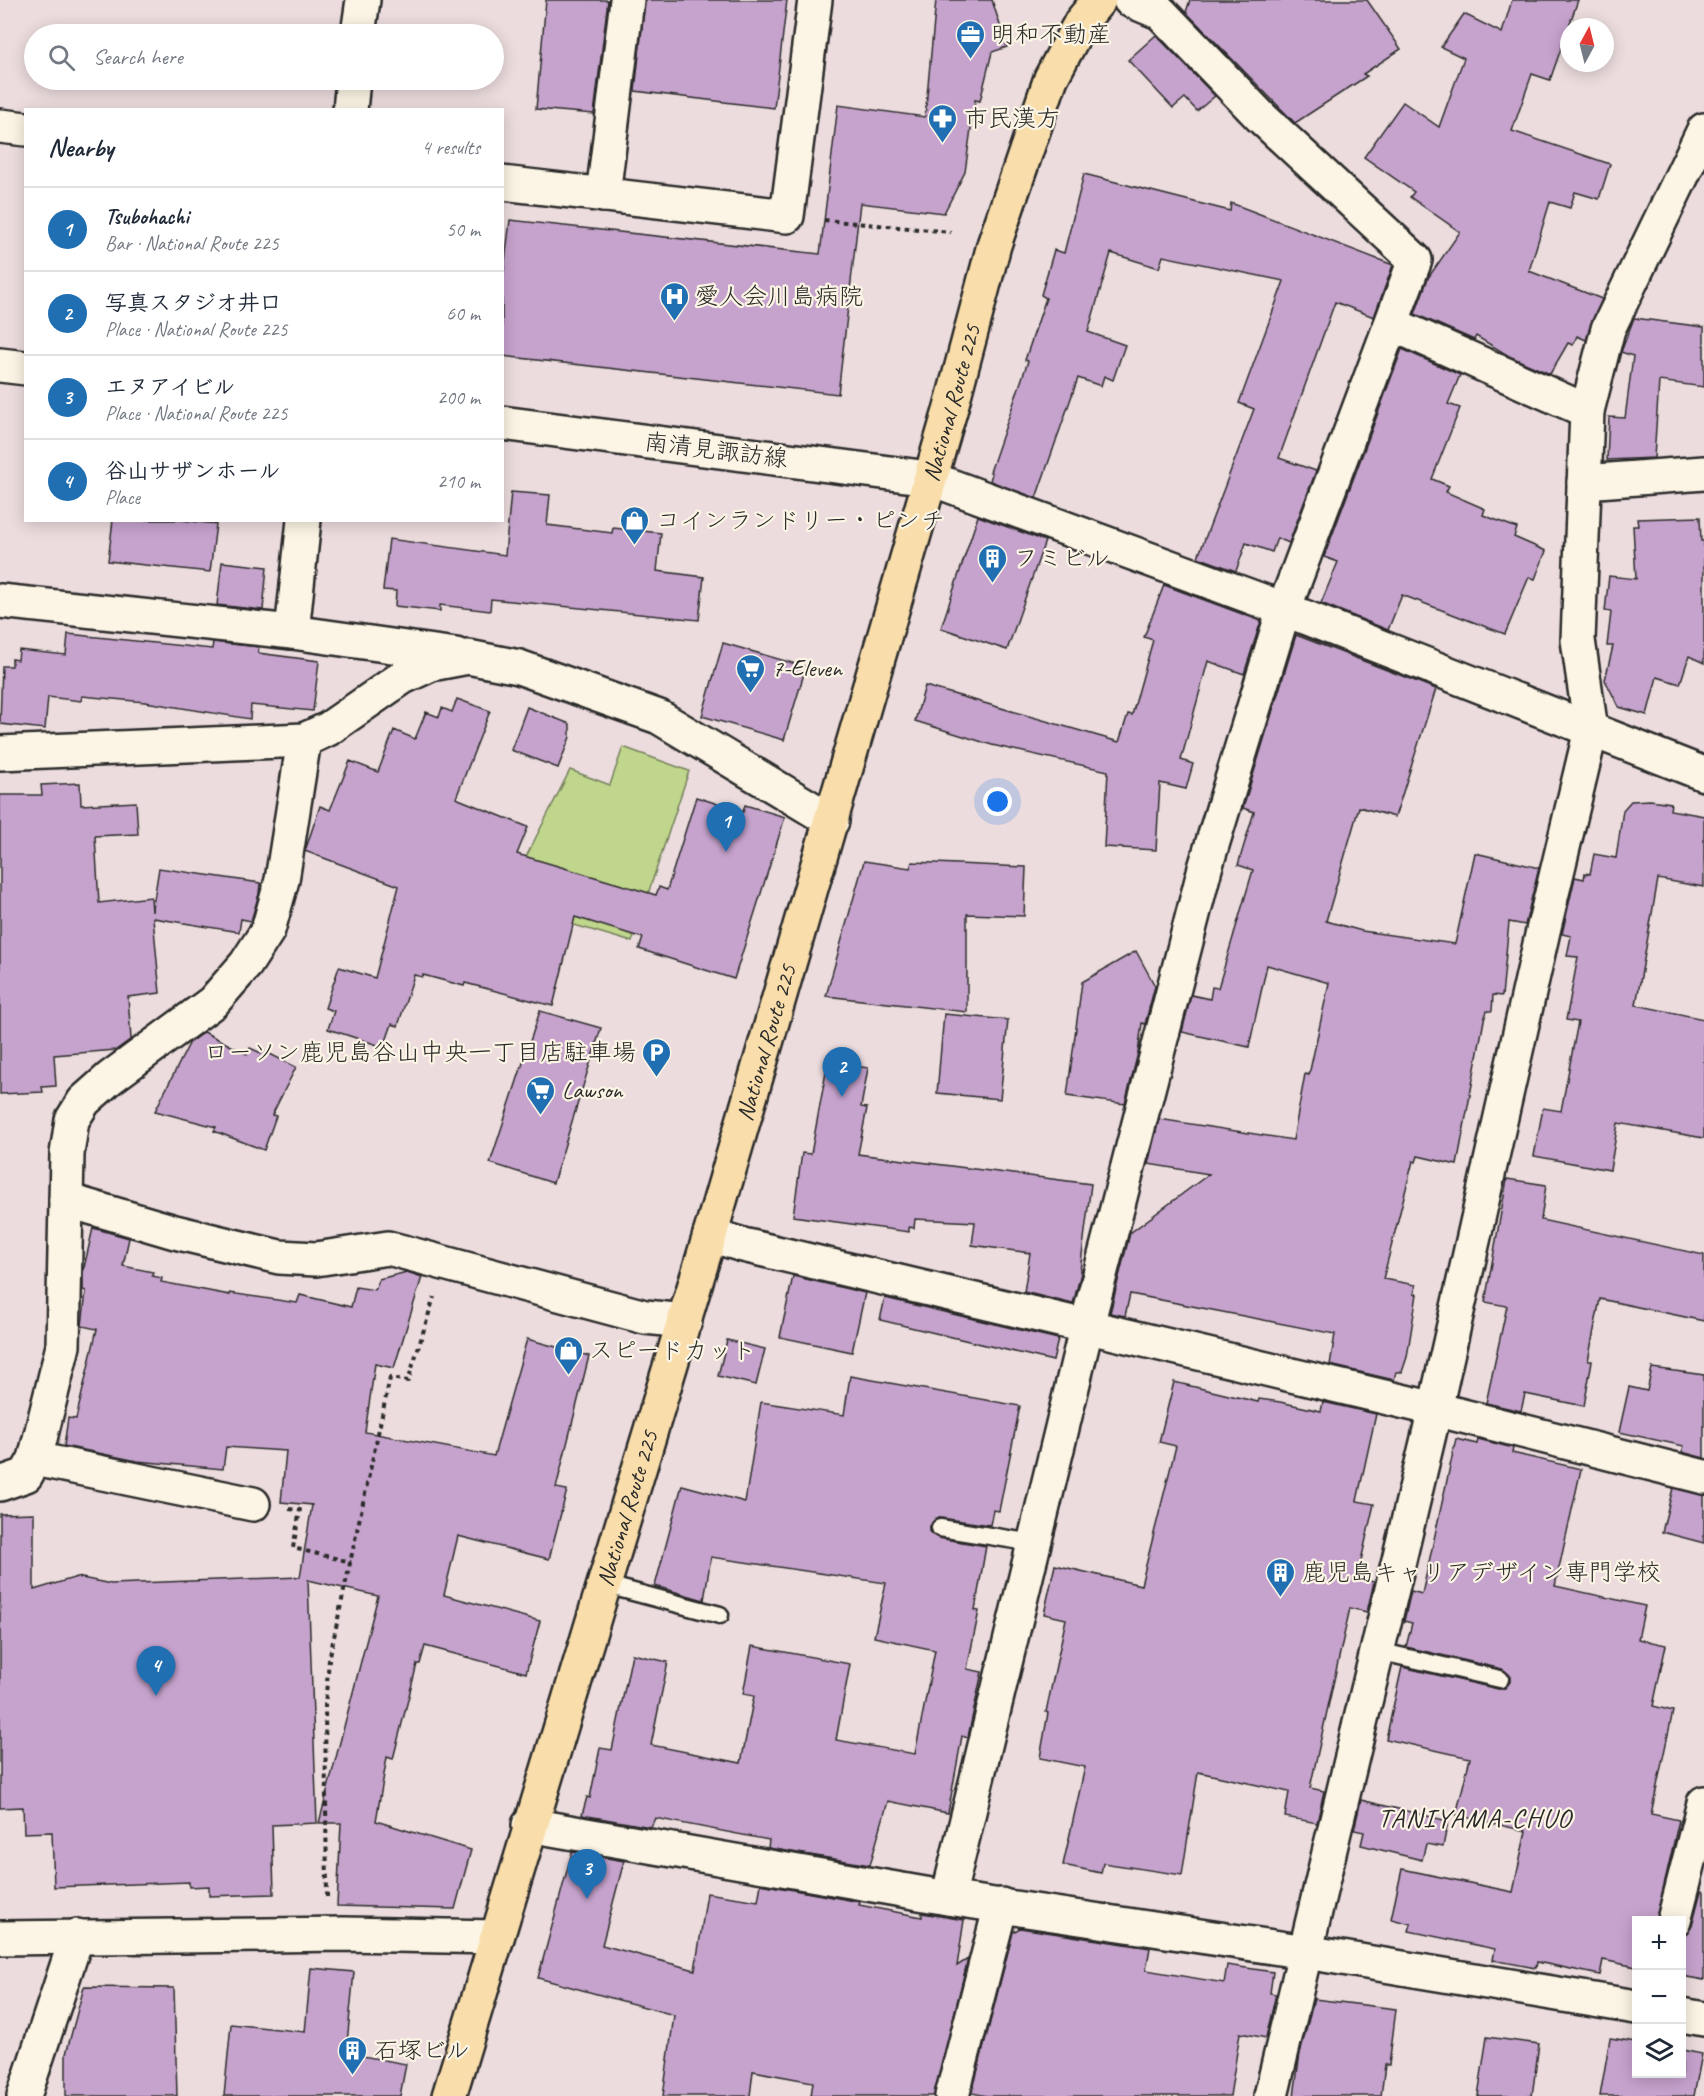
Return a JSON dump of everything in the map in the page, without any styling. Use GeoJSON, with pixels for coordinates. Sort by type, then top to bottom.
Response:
{"type":"FeatureCollection","features":[{"type":"Feature","properties":{"kind":"highway","name":"National Route 225"},"geometry":{"type":"LineString","coordinates":[[449,2096],[529,1826],[685,1321],[950,411],[994,245],[1051,78],[1081,22],[1099,0]]}},
{"type":"Feature","properties":{"kind":"street"},"geometry":{"type":"LineString","coordinates":[[359,24],[363,0]]}},
{"type":"Feature","properties":{"kind":"street"},"geometry":{"type":"LineString","coordinates":[[603,195],[627,0]]}},
{"type":"Feature","properties":{"kind":"street"},"geometry":{"type":"LineString","coordinates":[[504,183],[787,216],[815,0]]}},
{"type":"Feature","properties":{"kind":"street"},"geometry":{"type":"LineString","coordinates":[[948,1898],[1087,1325],[1205,868],[1284,609],[1415,260],[1261,117],[1161,13],[1130,0]]}},
{"type":"Feature","properties":{"kind":"street"},"geometry":{"type":"LineString","coordinates":[[350,108],[352,90]]}},
{"type":"Feature","properties":{"kind":"street"},"geometry":{"type":"LineString","coordinates":[[0,126],[24,129]]}},
{"type":"Feature","properties":{"kind":"street"},"geometry":{"type":"LineString","coordinates":[[1271,2096],[1435,1409],[1543,930],[1592,730],[1578,640],[1587,411],[1608,329],[1704,130]]}},
{"type":"Feature","properties":{"kind":"street"},"geometry":{"type":"LineString","coordinates":[[1392,324],[1587,411]]}},
{"type":"Feature","properties":{"kind":"street"},"geometry":{"type":"LineString","coordinates":[[0,365],[24,368]]}},
{"type":"Feature","properties":{"kind":"street","name":"南清見諏訪線"},"geometry":{"type":"LineString","coordinates":[[504,423],[929,477],[1284,609],[1704,774]]}},
{"type":"Feature","properties":{"kind":"street"},"geometry":{"type":"LineString","coordinates":[[1584,482],[1704,473]]}},
{"type":"Feature","properties":{"kind":"street"},"geometry":{"type":"LineString","coordinates":[[292,632],[304,522]]}},
{"type":"Feature","properties":{"kind":"street"},"geometry":{"type":"LineString","coordinates":[[0,601],[420,648],[519,667],[659,717],[832,821]]}},
{"type":"Feature","properties":{"kind":"street"},"geometry":{"type":"LineString","coordinates":[[0,753],[304,740],[328,729],[403,677],[431,664],[468,657]]}},
{"type":"Feature","properties":{"kind":"street"},"geometry":{"type":"LineString","coordinates":[[0,1484],[26,1475],[34,1459],[63,1346],[66,1200],[72,1120],[84,1101],[213,1002],[246,964],[268,930],[282,880],[304,740]]}},
{"type":"Feature","properties":{"kind":"street"},"geometry":{"type":"LineString","coordinates":[[66,1200],[175,1232],[279,1257],[315,1259],[388,1248],[645,1317],[685,1321]]}},
{"type":"Feature","properties":{"kind":"street"},"geometry":{"type":"LineString","coordinates":[[710,1235],[743,1245],[1435,1409],[1704,1478]]}},
{"type":"Feature","properties":{"kind":"street"},"geometry":{"type":"LineString","coordinates":[[34,1459],[253,1504]]}},
{"type":"Feature","properties":{"kind":"street"},"geometry":{"type":"LineString","coordinates":[[1675,1916],[1704,1803]]}},
{"type":"Feature","properties":{"kind":"street"},"geometry":{"type":"LineString","coordinates":[[529,1826],[948,1898],[1306,1952],[1632,2006]]}},
{"type":"Feature","properties":{"kind":"street"},"geometry":{"type":"LineString","coordinates":[[952,2096],[1000,1905]]}},
{"type":"Feature","properties":{"kind":"street"},"geometry":{"type":"LineString","coordinates":[[0,1938],[344,1934],[497,1937]]}},
{"type":"Feature","properties":{"kind":"street"},"geometry":{"type":"LineString","coordinates":[[24,2096],[77,1936]]}},
{"type":"Feature","properties":{"kind":"street"},"geometry":{"type":"LineString","coordinates":[[1686,2016],[1704,2019]]}},
{"type":"Feature","properties":{"kind":"lane"},"geometry":{"type":"LineString","coordinates":[[940,1528],[1034,1542]]}},
{"type":"Feature","properties":{"kind":"lane"},"geometry":{"type":"LineString","coordinates":[[603,1584],[720,1615]]}},
{"type":"Feature","properties":{"kind":"lane"},"geometry":{"type":"LineString","coordinates":[[1378,1651],[1500,1679]]}},
{"type":"Feature","properties":{"kind":"path"},"geometry":{"type":"LineString","coordinates":[[787,216],[951,232]]}},
{"type":"Feature","properties":{"kind":"path"},"geometry":{"type":"LineString","coordinates":[[327,1901],[325,1706],[329,1660],[390,1378],[408,1381],[445,1262]]}},
{"type":"Feature","properties":{"kind":"path"},"geometry":{"type":"LineString","coordinates":[[253,1504],[300,1510],[293,1548],[351,1562]]}},
{"type":"Feature","properties":{"kind":"green space"},"geometry":{"type":"Polygon","coordinates":[[[623,747],[689,771],[632,942],[517,908],[522,865],[570,770],[610,785],[623,747]]]}},
{"type":"Feature","properties":{"kind":"building"},"geometry":{"type":"Polygon","coordinates":[[[546,0],[608,0],[594,114],[536,109],[546,0]]]}},
{"type":"Feature","properties":{"kind":"building"},"geometry":{"type":"Polygon","coordinates":[[[645,0],[787,0],[774,108],[635,91],[645,0]]]}},
{"type":"Feature","properties":{"kind":"building","name":"愛人会川島病院"},"geometry":{"type":"Polygon","coordinates":[[[936,0],[992,0],[1007,47],[992,52],[980,101],[975,100],[965,172],[944,213],[860,203],[838,394],[504,356],[504,270],[510,220],[820,254],[838,105],[925,117],[936,0]]]}},
{"type":"Feature","properties":{"kind":"building"},"geometry":{"type":"Polygon","coordinates":[[[1190,0],[1367,0],[1401,49],[1363,74],[1367,76],[1295,123],[1186,12],[1190,0]]]}},
{"type":"Feature","properties":{"kind":"building"},"geometry":{"type":"Polygon","coordinates":[[[1512,0],[1578,0],[1572,18],[1560,18],[1560,51],[1550,80],[1532,74],[1512,131],[1610,164],[1599,199],[1575,192],[1570,208],[1550,202],[1529,271],[1602,299],[1586,340],[1577,336],[1573,345],[1568,343],[1550,374],[1509,356],[1476,336],[1474,340],[1415,314],[1428,278],[1460,232],[1410,197],[1414,192],[1364,157],[1403,102],[1439,127],[1464,58],[1441,47],[1464,14],[1502,33],[1512,0]]]}},
{"type":"Feature","properties":{"kind":"building"},"geometry":{"type":"Polygon","coordinates":[[[1156,35],[1215,96],[1197,111],[1185,98],[1173,108],[1128,60],[1156,35]]]}},
{"type":"Feature","properties":{"kind":"building"},"geometry":{"type":"Polygon","coordinates":[[[1084,174],[1230,211],[1231,203],[1393,265],[1374,317],[1335,302],[1279,458],[1316,471],[1289,543],[1277,538],[1272,552],[1246,543],[1236,571],[1198,557],[1254,409],[1239,403],[1284,281],[1163,256],[1159,268],[1111,253],[1088,332],[1125,345],[1113,380],[1104,376],[1101,386],[1078,378],[1036,498],[990,481],[992,473],[990,472],[1028,361],[1025,360],[1046,298],[1041,295],[1054,250],[1064,253],[1084,174]]]}},
{"type":"Feature","properties":{"kind":"building"},"geometry":{"type":"Polygon","coordinates":[[[1634,318],[1704,327],[1704,387],[1659,381],[1654,458],[1607,460],[1609,417],[1625,418],[1633,356],[1621,352],[1634,318]]]}},
{"type":"Feature","properties":{"kind":"building"},"geometry":{"type":"Polygon","coordinates":[[[1402,349],[1460,375],[1448,404],[1460,408],[1432,479],[1449,486],[1446,492],[1485,509],[1483,515],[1517,528],[1514,537],[1546,551],[1535,579],[1529,577],[1505,634],[1402,595],[1388,630],[1321,603],[1338,562],[1324,557],[1402,349]]]}},
{"type":"Feature","properties":{"kind":"building"},"geometry":{"type":"Polygon","coordinates":[[[511,492],[550,495],[547,525],[612,533],[613,528],[661,533],[657,571],[704,577],[699,620],[491,599],[490,611],[440,605],[440,611],[395,606],[396,591],[383,590],[389,539],[505,555],[511,492]]]}},
{"type":"Feature","properties":{"kind":"building","name":"フミビル"},"geometry":{"type":"Polygon","coordinates":[[[978,516],[1045,541],[1007,650],[941,628],[978,516]]]}},
{"type":"Feature","properties":{"kind":"building"},"geometry":{"type":"Polygon","coordinates":[[[1700,517],[1701,541],[1704,541],[1704,663],[1689,656],[1680,684],[1657,677],[1647,715],[1619,707],[1605,680],[1613,646],[1607,646],[1611,612],[1605,611],[1609,576],[1636,579],[1633,526],[1638,526],[1637,519],[1700,517]]]}},
{"type":"Feature","properties":{"kind":"building"},"geometry":{"type":"Polygon","coordinates":[[[113,522],[216,524],[210,572],[108,561],[113,522]]]}},
{"type":"Feature","properties":{"kind":"building"},"geometry":{"type":"Polygon","coordinates":[[[222,562],[267,567],[263,610],[217,605],[222,562]]]}},
{"type":"Feature","properties":{"kind":"building"},"geometry":{"type":"Polygon","coordinates":[[[1164,585],[1261,621],[1244,674],[1208,661],[1181,760],[1193,764],[1186,789],[1160,783],[1156,850],[1104,847],[1108,771],[992,745],[915,721],[925,686],[1119,742],[1128,714],[1132,715],[1153,640],[1144,637],[1164,585]]]}},
{"type":"Feature","properties":{"kind":"building"},"geometry":{"type":"Polygon","coordinates":[[[68,634],[212,649],[213,642],[259,647],[258,653],[319,661],[313,711],[251,705],[250,719],[145,702],[82,696],[81,701],[48,697],[45,729],[0,724],[2,666],[12,666],[12,659],[18,660],[19,650],[66,655],[68,634]]]}},
{"type":"Feature","properties":{"kind":"building"},"geometry":{"type":"Polygon","coordinates":[[[1296,635],[1436,689],[1395,817],[1359,807],[1326,921],[1362,931],[1455,944],[1475,853],[1539,868],[1525,925],[1509,922],[1502,996],[1493,995],[1492,1011],[1487,1011],[1484,1020],[1457,1165],[1418,1156],[1416,1162],[1413,1161],[1383,1279],[1416,1285],[1414,1294],[1417,1294],[1407,1357],[1402,1372],[1396,1372],[1394,1380],[1330,1365],[1335,1334],[1130,1294],[1125,1316],[1110,1313],[1130,1233],[1209,1174],[1148,1164],[1159,1119],[1293,1140],[1305,1074],[1309,1075],[1329,983],[1267,965],[1249,1047],[1182,1032],[1191,995],[1210,999],[1212,987],[1218,988],[1253,870],[1238,865],[1254,812],[1243,808],[1296,635]]]}},
{"type":"Feature","properties":{"kind":"building"},"geometry":{"type":"Polygon","coordinates":[[[723,643],[806,667],[784,740],[702,716],[723,643]]]}},
{"type":"Feature","properties":{"kind":"building"},"geometry":{"type":"Polygon","coordinates":[[[457,699],[490,711],[456,798],[528,827],[517,854],[656,895],[659,887],[667,890],[696,797],[743,812],[745,805],[785,817],[734,979],[639,949],[643,938],[575,917],[553,1006],[465,983],[464,986],[423,975],[422,977],[414,975],[398,1026],[392,1024],[384,1047],[328,1029],[334,1011],[325,1008],[339,967],[375,978],[399,886],[305,851],[320,806],[330,810],[350,761],[378,772],[394,730],[415,739],[426,712],[439,717],[442,708],[452,712],[457,699]]]}},
{"type":"Feature","properties":{"kind":"building"},"geometry":{"type":"Polygon","coordinates":[[[527,707],[570,724],[570,737],[558,768],[511,750],[527,707]]]}},
{"type":"Feature","properties":{"kind":"building"},"geometry":{"type":"Polygon","coordinates":[[[80,783],[81,805],[136,802],[138,834],[95,836],[99,903],[151,897],[152,912],[159,868],[260,883],[259,894],[251,921],[241,919],[239,932],[153,918],[160,993],[128,997],[131,1039],[116,1050],[54,1055],[56,1086],[42,1087],[43,1092],[0,1094],[0,795],[42,795],[41,785],[80,783]]]}},
{"type":"Feature","properties":{"kind":"building"},"geometry":{"type":"Polygon","coordinates":[[[1650,800],[1671,803],[1670,810],[1704,816],[1704,887],[1658,879],[1636,1005],[1704,1019],[1704,1138],[1618,1123],[1610,1170],[1534,1156],[1543,1108],[1561,1111],[1578,1022],[1566,1020],[1578,957],[1567,956],[1571,936],[1562,934],[1575,877],[1584,879],[1585,873],[1590,874],[1594,854],[1616,858],[1623,810],[1631,801],[1650,800]]]}},
{"type":"Feature","properties":{"kind":"building"},"geometry":{"type":"Polygon","coordinates":[[[864,861],[910,868],[912,862],[1026,867],[1024,916],[967,914],[967,1012],[826,996],[864,861]]]}},
{"type":"Feature","properties":{"kind":"building"},"geometry":{"type":"Polygon","coordinates":[[[1136,951],[1155,986],[1145,1024],[1142,1023],[1138,1053],[1125,1104],[1067,1096],[1082,982],[1136,951]]]}},
{"type":"Feature","properties":{"kind":"building","name":"Lawson"},"geometry":{"type":"Polygon","coordinates":[[[540,1011],[601,1028],[553,1183],[490,1163],[540,1011]]]}},
{"type":"Feature","properties":{"kind":"building"},"geometry":{"type":"Polygon","coordinates":[[[944,1014],[1008,1020],[1000,1099],[937,1093],[944,1014]]]}},
{"type":"Feature","properties":{"kind":"building"},"geometry":{"type":"Polygon","coordinates":[[[204,1032],[247,1054],[250,1048],[261,1053],[262,1050],[296,1067],[272,1115],[276,1116],[264,1150],[214,1131],[216,1127],[155,1111],[190,1042],[204,1032]]]}},
{"type":"Feature","properties":{"kind":"building"},"geometry":{"type":"Polygon","coordinates":[[[828,1061],[868,1068],[861,1107],[867,1108],[858,1154],[1091,1184],[1080,1271],[1082,1269],[1073,1304],[1024,1292],[1030,1253],[972,1245],[975,1222],[915,1219],[914,1228],[909,1227],[909,1232],[793,1216],[802,1153],[811,1154],[828,1061]]]}},
{"type":"Feature","properties":{"kind":"building"},"geometry":{"type":"Polygon","coordinates":[[[1507,1179],[1546,1185],[1541,1220],[1704,1255],[1704,1321],[1600,1299],[1588,1361],[1592,1361],[1584,1406],[1525,1394],[1521,1411],[1486,1403],[1507,1306],[1485,1302],[1507,1179]]]}},
{"type":"Feature","properties":{"kind":"building"},"geometry":{"type":"Polygon","coordinates":[[[93,1228],[129,1238],[123,1266],[153,1272],[152,1276],[162,1278],[161,1282],[230,1295],[230,1293],[297,1303],[300,1295],[351,1307],[356,1287],[375,1290],[379,1279],[407,1272],[422,1277],[394,1368],[375,1364],[365,1432],[494,1456],[527,1339],[589,1356],[556,1488],[567,1490],[549,1559],[458,1536],[444,1595],[540,1621],[526,1673],[425,1646],[420,1664],[417,1664],[393,1759],[387,1757],[376,1821],[471,1850],[455,1909],[337,1906],[341,1823],[319,1823],[378,1596],[308,1580],[317,1823],[272,1825],[274,1894],[209,1896],[209,1886],[189,1887],[189,1882],[54,1887],[52,1832],[24,1833],[23,1807],[0,1808],[0,1514],[34,1513],[34,1590],[77,1577],[111,1584],[300,1577],[312,1505],[281,1502],[286,1451],[226,1447],[223,1469],[137,1461],[64,1446],[68,1418],[76,1419],[97,1329],[82,1326],[86,1291],[83,1290],[83,1272],[93,1228]]]}},
{"type":"Feature","properties":{"kind":"building"},"geometry":{"type":"Polygon","coordinates":[[[793,1276],[865,1293],[852,1352],[780,1337],[793,1276]]]}},
{"type":"Feature","properties":{"kind":"building"},"geometry":{"type":"Polygon","coordinates":[[[885,1298],[1058,1339],[1053,1361],[880,1320],[885,1298]]]}},
{"type":"Feature","properties":{"kind":"building"},"geometry":{"type":"Polygon","coordinates":[[[727,1340],[765,1349],[756,1385],[718,1376],[727,1340]]]}},
{"type":"Feature","properties":{"kind":"building"},"geometry":{"type":"Polygon","coordinates":[[[1652,1368],[1704,1375],[1704,1458],[1682,1452],[1684,1446],[1619,1432],[1629,1387],[1647,1391],[1652,1368]]]}},
{"type":"Feature","properties":{"kind":"building"},"geometry":{"type":"Polygon","coordinates":[[[850,1376],[1020,1406],[999,1511],[993,1510],[990,1525],[936,1518],[930,1526],[930,1532],[938,1538],[986,1546],[975,1610],[979,1611],[967,1669],[982,1672],[968,1737],[962,1736],[948,1813],[888,1801],[870,1865],[768,1848],[769,1840],[655,1818],[651,1827],[582,1815],[587,1797],[590,1798],[600,1748],[612,1750],[632,1654],[668,1662],[651,1745],[741,1763],[754,1696],[743,1694],[752,1646],[850,1664],[836,1740],[915,1754],[935,1650],[874,1637],[886,1583],[711,1557],[704,1600],[655,1586],[682,1485],[745,1502],[761,1402],[844,1415],[850,1376]]]}},
{"type":"Feature","properties":{"kind":"building"},"geometry":{"type":"Polygon","coordinates":[[[1174,1382],[1258,1402],[1259,1399],[1280,1402],[1321,1411],[1323,1402],[1376,1414],[1357,1501],[1374,1504],[1357,1578],[1374,1582],[1367,1612],[1350,1608],[1310,1788],[1324,1791],[1317,1823],[1285,1817],[1289,1792],[1198,1772],[1182,1875],[1103,1863],[1101,1873],[1063,1865],[1085,1767],[1040,1758],[1048,1713],[1046,1712],[1066,1619],[1044,1614],[1055,1565],[1141,1585],[1176,1446],[1159,1442],[1174,1382]]]}},
{"type":"Feature","properties":{"kind":"building"},"geometry":{"type":"Polygon","coordinates":[[[1456,1439],[1477,1444],[1478,1439],[1513,1448],[1512,1453],[1581,1469],[1555,1586],[1645,1606],[1638,1639],[1666,1645],[1653,1706],[1673,1711],[1651,1814],[1679,1820],[1657,1916],[1632,1916],[1632,1966],[1603,1960],[1600,1975],[1537,1962],[1536,1968],[1493,1960],[1495,1949],[1409,1931],[1411,1924],[1391,1919],[1402,1869],[1513,1892],[1526,1831],[1456,1815],[1470,1758],[1386,1739],[1402,1667],[1498,1689],[1504,1689],[1510,1682],[1510,1675],[1502,1669],[1406,1647],[1412,1623],[1404,1621],[1411,1591],[1422,1594],[1456,1439]]]}},
{"type":"Feature","properties":{"kind":"building"},"geometry":{"type":"Polygon","coordinates":[[[1673,1488],[1704,1495],[1704,1543],[1662,1532],[1673,1488]]]}},
{"type":"Feature","properties":{"kind":"building"},"geometry":{"type":"Polygon","coordinates":[[[1361,1800],[1448,1821],[1443,1847],[1426,1844],[1422,1860],[1361,1845],[1364,1832],[1354,1830],[1361,1800]]]}},
{"type":"Feature","properties":{"kind":"building"},"geometry":{"type":"Polygon","coordinates":[[[572,1852],[624,1861],[602,1945],[695,1970],[707,1893],[758,1901],[761,1884],[860,1902],[859,1905],[922,1917],[922,1913],[964,1920],[957,1966],[968,1959],[934,2096],[811,2096],[813,2082],[753,2071],[750,2096],[663,2096],[674,2015],[538,1978],[572,1852]]]}},
{"type":"Feature","properties":{"kind":"building"},"geometry":{"type":"Polygon","coordinates":[[[1701,1891],[1704,1892],[1704,1980],[1686,1977],[1686,1932],[1692,1925],[1701,1891]]]}},
{"type":"Feature","properties":{"kind":"building"},"geometry":{"type":"Polygon","coordinates":[[[1020,1928],[1150,1948],[1146,1970],[1224,1983],[1227,1965],[1273,1972],[1270,1993],[1276,1994],[1266,2038],[1240,2033],[1230,2096],[987,2096],[972,2093],[1013,1932],[1020,1928]]]}},
{"type":"Feature","properties":{"kind":"building"},"geometry":{"type":"Polygon","coordinates":[[[311,1968],[354,1972],[346,2053],[406,2064],[400,2096],[224,2096],[231,2024],[305,2032],[311,1968]]]}},
{"type":"Feature","properties":{"kind":"building"},"geometry":{"type":"Polygon","coordinates":[[[84,1987],[174,1988],[177,2096],[66,2096],[66,2054],[84,1987]]]}},
{"type":"Feature","properties":{"kind":"building"},"geometry":{"type":"Polygon","coordinates":[[[1314,1999],[1396,2009],[1389,2065],[1385,2065],[1381,2096],[1294,2096],[1300,2053],[1314,1999]]]}},
{"type":"Feature","properties":{"kind":"building"},"geometry":{"type":"Polygon","coordinates":[[[1487,2037],[1539,2044],[1532,2096],[1478,2096],[1487,2037]]]}},
{"type":"Feature","properties":{"kind":"building"},"geometry":{"type":"Polygon","coordinates":[[[1610,2038],[1632,2041],[1632,2078],[1686,2078],[1686,2051],[1702,2054],[1694,2096],[1600,2096],[1610,2038]]]}},
{"type":"Feature","properties":{"kind":"place","name":"明和不動産"},"geometry":{"type":"Point","coordinates":[970,60]}},
{"type":"Feature","properties":{"kind":"place","name":"市民漢方"},"geometry":{"type":"Point","coordinates":[943,144]}},
{"type":"Feature","properties":{"kind":"place","name":"愛人会川島病院"},"geometry":{"type":"Point","coordinates":[674,322]}},
{"type":"Feature","properties":{"kind":"place","name":"コインランドリー・ピンチ"},"geometry":{"type":"Point","coordinates":[635,546]}},
{"type":"Feature","properties":{"kind":"place","name":"フミビル"},"geometry":{"type":"Point","coordinates":[993,584]}},
{"type":"Feature","properties":{"kind":"place","name":"7-Eleven"},"geometry":{"type":"Point","coordinates":[751,694]}},
{"type":"Feature","properties":{"kind":"place","name":"Tsubohachi"},"geometry":{"type":"Point","coordinates":[726,852]}},
{"type":"Feature","properties":{"kind":"place","name":"ローソン鹿児島谷山中央一丁目店駐車場"},"geometry":{"type":"Point","coordinates":[657,1078]}},
{"type":"Feature","properties":{"kind":"place","name":"写真スタジオ井口"},"geometry":{"type":"Point","coordinates":[842,1097]}},
{"type":"Feature","properties":{"kind":"place","name":"Lawson"},"geometry":{"type":"Point","coordinates":[541,1116]}},
{"type":"Feature","properties":{"kind":"place","name":"スピードカット"},"geometry":{"type":"Point","coordinates":[568,1376]}},
{"type":"Feature","properties":{"kind":"place","name":"鹿児島キャリアデザイン専門学校"},"geometry":{"type":"Point","coordinates":[1281,1598]}},
{"type":"Feature","properties":{"kind":"place","name":"谷山サザンホール"},"geometry":{"type":"Point","coordinates":[156,1696]}},
{"type":"Feature","properties":{"kind":"place","name":"エヌアイビル"},"geometry":{"type":"Point","coordinates":[587,1899]}},
{"type":"Feature","properties":{"kind":"place","name":"石塚ビル"},"geometry":{"type":"Point","coordinates":[353,2076]}},
{"type":"Feature","properties":{"kind":"district","name":"TANIYAMA-CHUO"},"geometry":{"type":"Point","coordinates":[1475,1818]}}]}
